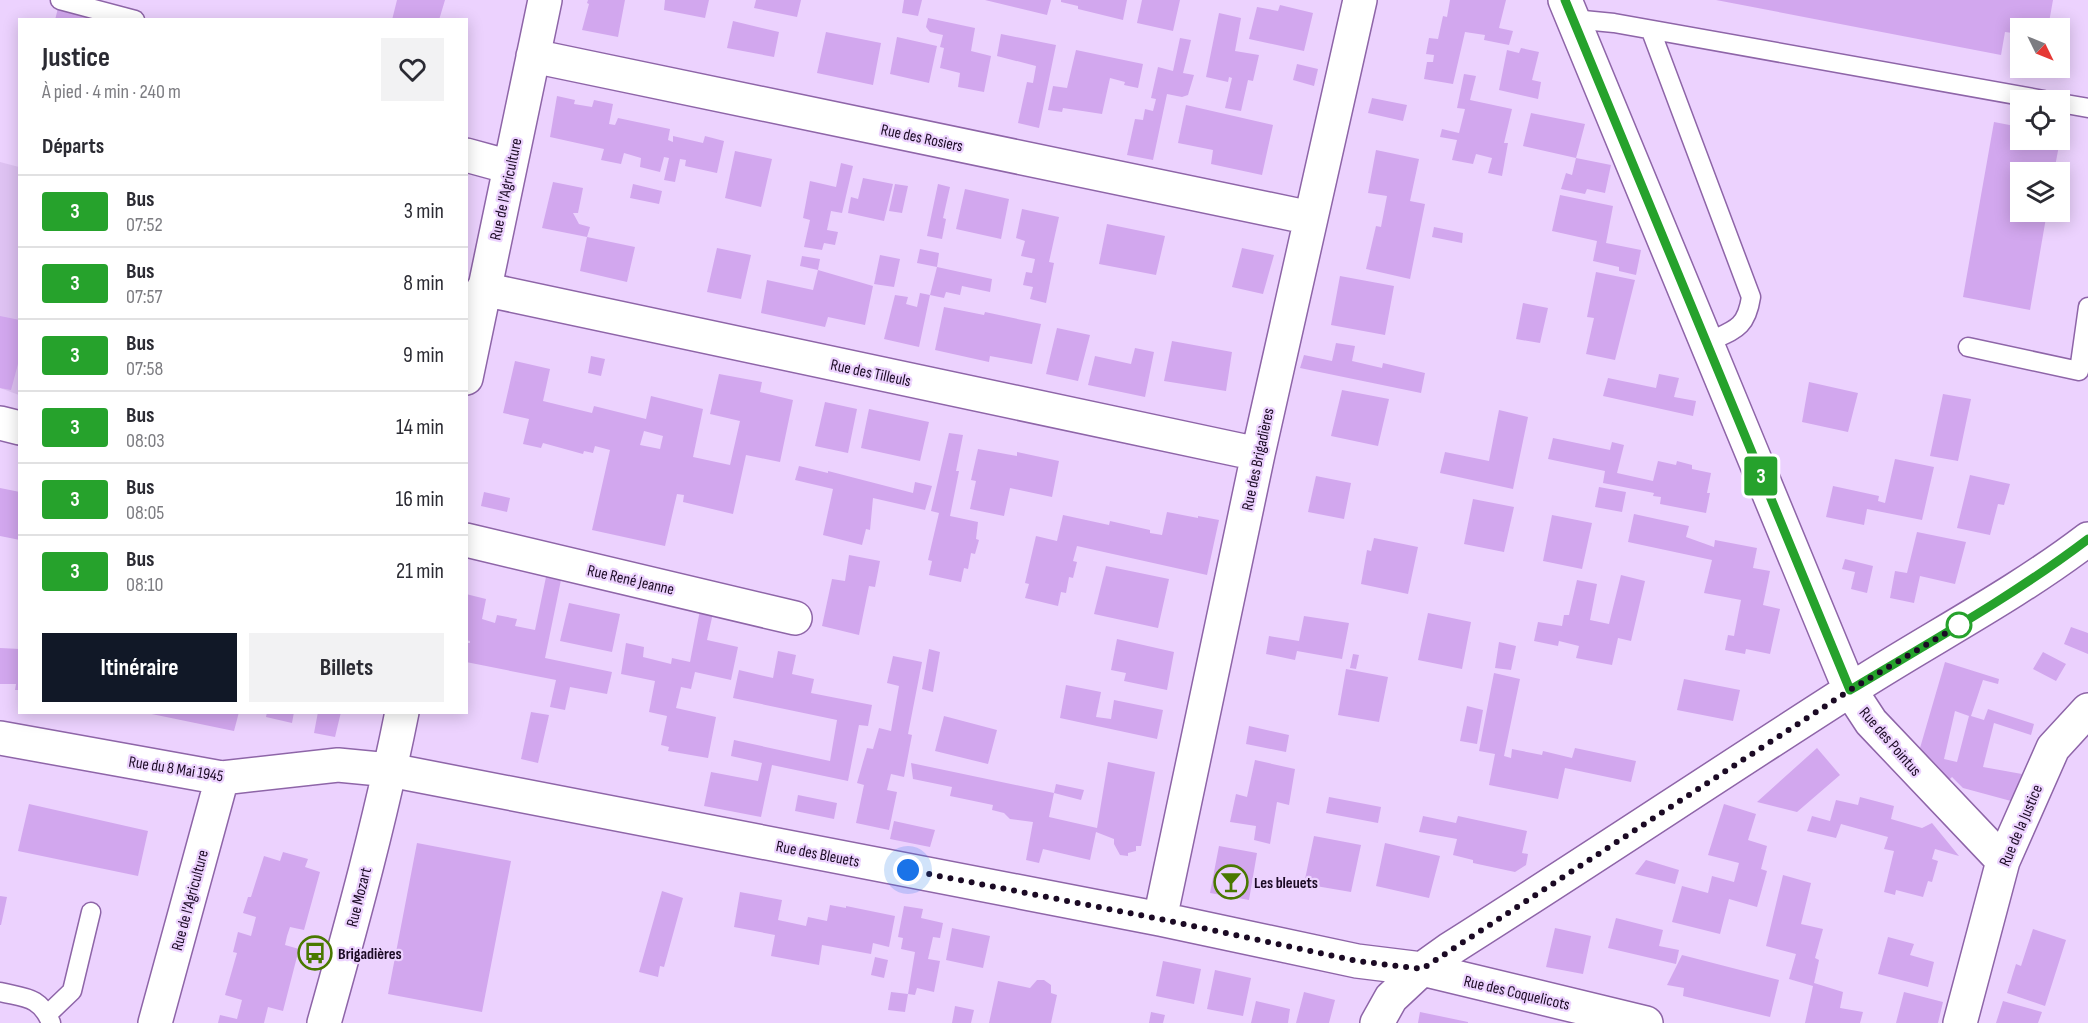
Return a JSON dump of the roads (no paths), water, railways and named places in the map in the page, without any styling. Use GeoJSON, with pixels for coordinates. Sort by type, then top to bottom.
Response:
{"type":"FeatureCollection","features":[{"type":"Feature","properties":{"kind":"street","name":"Rue de l'Agriculture"},"geometry":{"type":"LineString","coordinates":[[468,368],[545,0]]}},
{"type":"Feature","properties":{"kind":"street","name":"Rue des Brigadières"},"geometry":{"type":"LineString","coordinates":[[1160,919],[1258,454],[1360,0]]}},
{"type":"Feature","properties":{"kind":"street","name":"Rue des Pointus"},"geometry":{"type":"LineString","coordinates":[[1569,9],[1850,690],[1871,722],[2003,861]]}},
{"type":"Feature","properties":{"kind":"street","name":"Rue des Rosiers"},"geometry":{"type":"LineString","coordinates":[[533,56],[1311,218]]}},
{"type":"Feature","properties":{"kind":"street"},"geometry":{"type":"LineString","coordinates":[[468,156],[510,167]]}},
{"type":"Feature","properties":{"kind":"street","name":"Rue des Tilleuls"},"geometry":{"type":"LineString","coordinates":[[483,289],[1258,454]]}},
{"type":"Feature","properties":{"kind":"street"},"geometry":{"type":"LineString","coordinates":[[0,423],[18,428]]}},
{"type":"Feature","properties":{"kind":"street"},"geometry":{"type":"LineString","coordinates":[[1377,1023],[1391,998],[1422,969],[1850,690],[1961,624],[2088,539]]}},
{"type":"Feature","properties":{"kind":"street","name":"Rue René Jeanne"},"geometry":{"type":"LineString","coordinates":[[468,540],[795,618]]}},
{"type":"Feature","properties":{"kind":"street","name":"Rue de la Justice"},"geometry":{"type":"LineString","coordinates":[[1960,1023],[2003,861],[2053,748],[2088,710]]}},
{"type":"Feature","properties":{"kind":"street"},"geometry":{"type":"LineString","coordinates":[[390,770],[402,714]]}},
{"type":"Feature","properties":{"kind":"street","name":"Rue du 8 Mai 1945"},"geometry":{"type":"LineString","coordinates":[[0,738],[222,778],[338,765],[390,770]]}},
{"type":"Feature","properties":{"kind":"street","name":"Rue des Bleuets"},"geometry":{"type":"LineString","coordinates":[[390,770],[1160,919],[1357,961],[1422,969]]}},
{"type":"Feature","properties":{"kind":"street","name":"Rue Mozart"},"geometry":{"type":"LineString","coordinates":[[324,1023],[390,770]]}},
{"type":"Feature","properties":{"kind":"street","name":"Rue de l'Agriculture"},"geometry":{"type":"LineString","coordinates":[[155,1023],[222,778]]}},
{"type":"Feature","properties":{"kind":"street","name":"Rue des Coquelicots"},"geometry":{"type":"LineString","coordinates":[[1422,969],[1647,1023]]}},
{"type":"Feature","properties":{"kind":"lane"},"geometry":{"type":"LineString","coordinates":[[60,0],[128,18]]}},
{"type":"Feature","properties":{"kind":"lane"},"geometry":{"type":"LineString","coordinates":[[1569,9],[1614,23],[1651,31],[2010,94]]}},
{"type":"Feature","properties":{"kind":"lane"},"geometry":{"type":"LineString","coordinates":[[1651,31],[1751,297],[1748,315],[1738,328],[1706,344]]}},
{"type":"Feature","properties":{"kind":"lane"},"geometry":{"type":"LineString","coordinates":[[2070,105],[2088,108]]}},
{"type":"Feature","properties":{"kind":"lane"},"geometry":{"type":"LineString","coordinates":[[1968,347],[2079,370],[2088,307]]}},
{"type":"Feature","properties":{"kind":"lane"},"geometry":{"type":"LineString","coordinates":[[0,992],[35,1000],[49,1019],[72,991],[91,912]]}},
{"type":"Feature","properties":{"kind":"place","name":"Les bleuets"},"geometry":{"type":"Point","coordinates":[1231,882]}},
{"type":"Feature","properties":{"kind":"place","name":"Brigadières"},"geometry":{"type":"Point","coordinates":[315,953]}}]}
